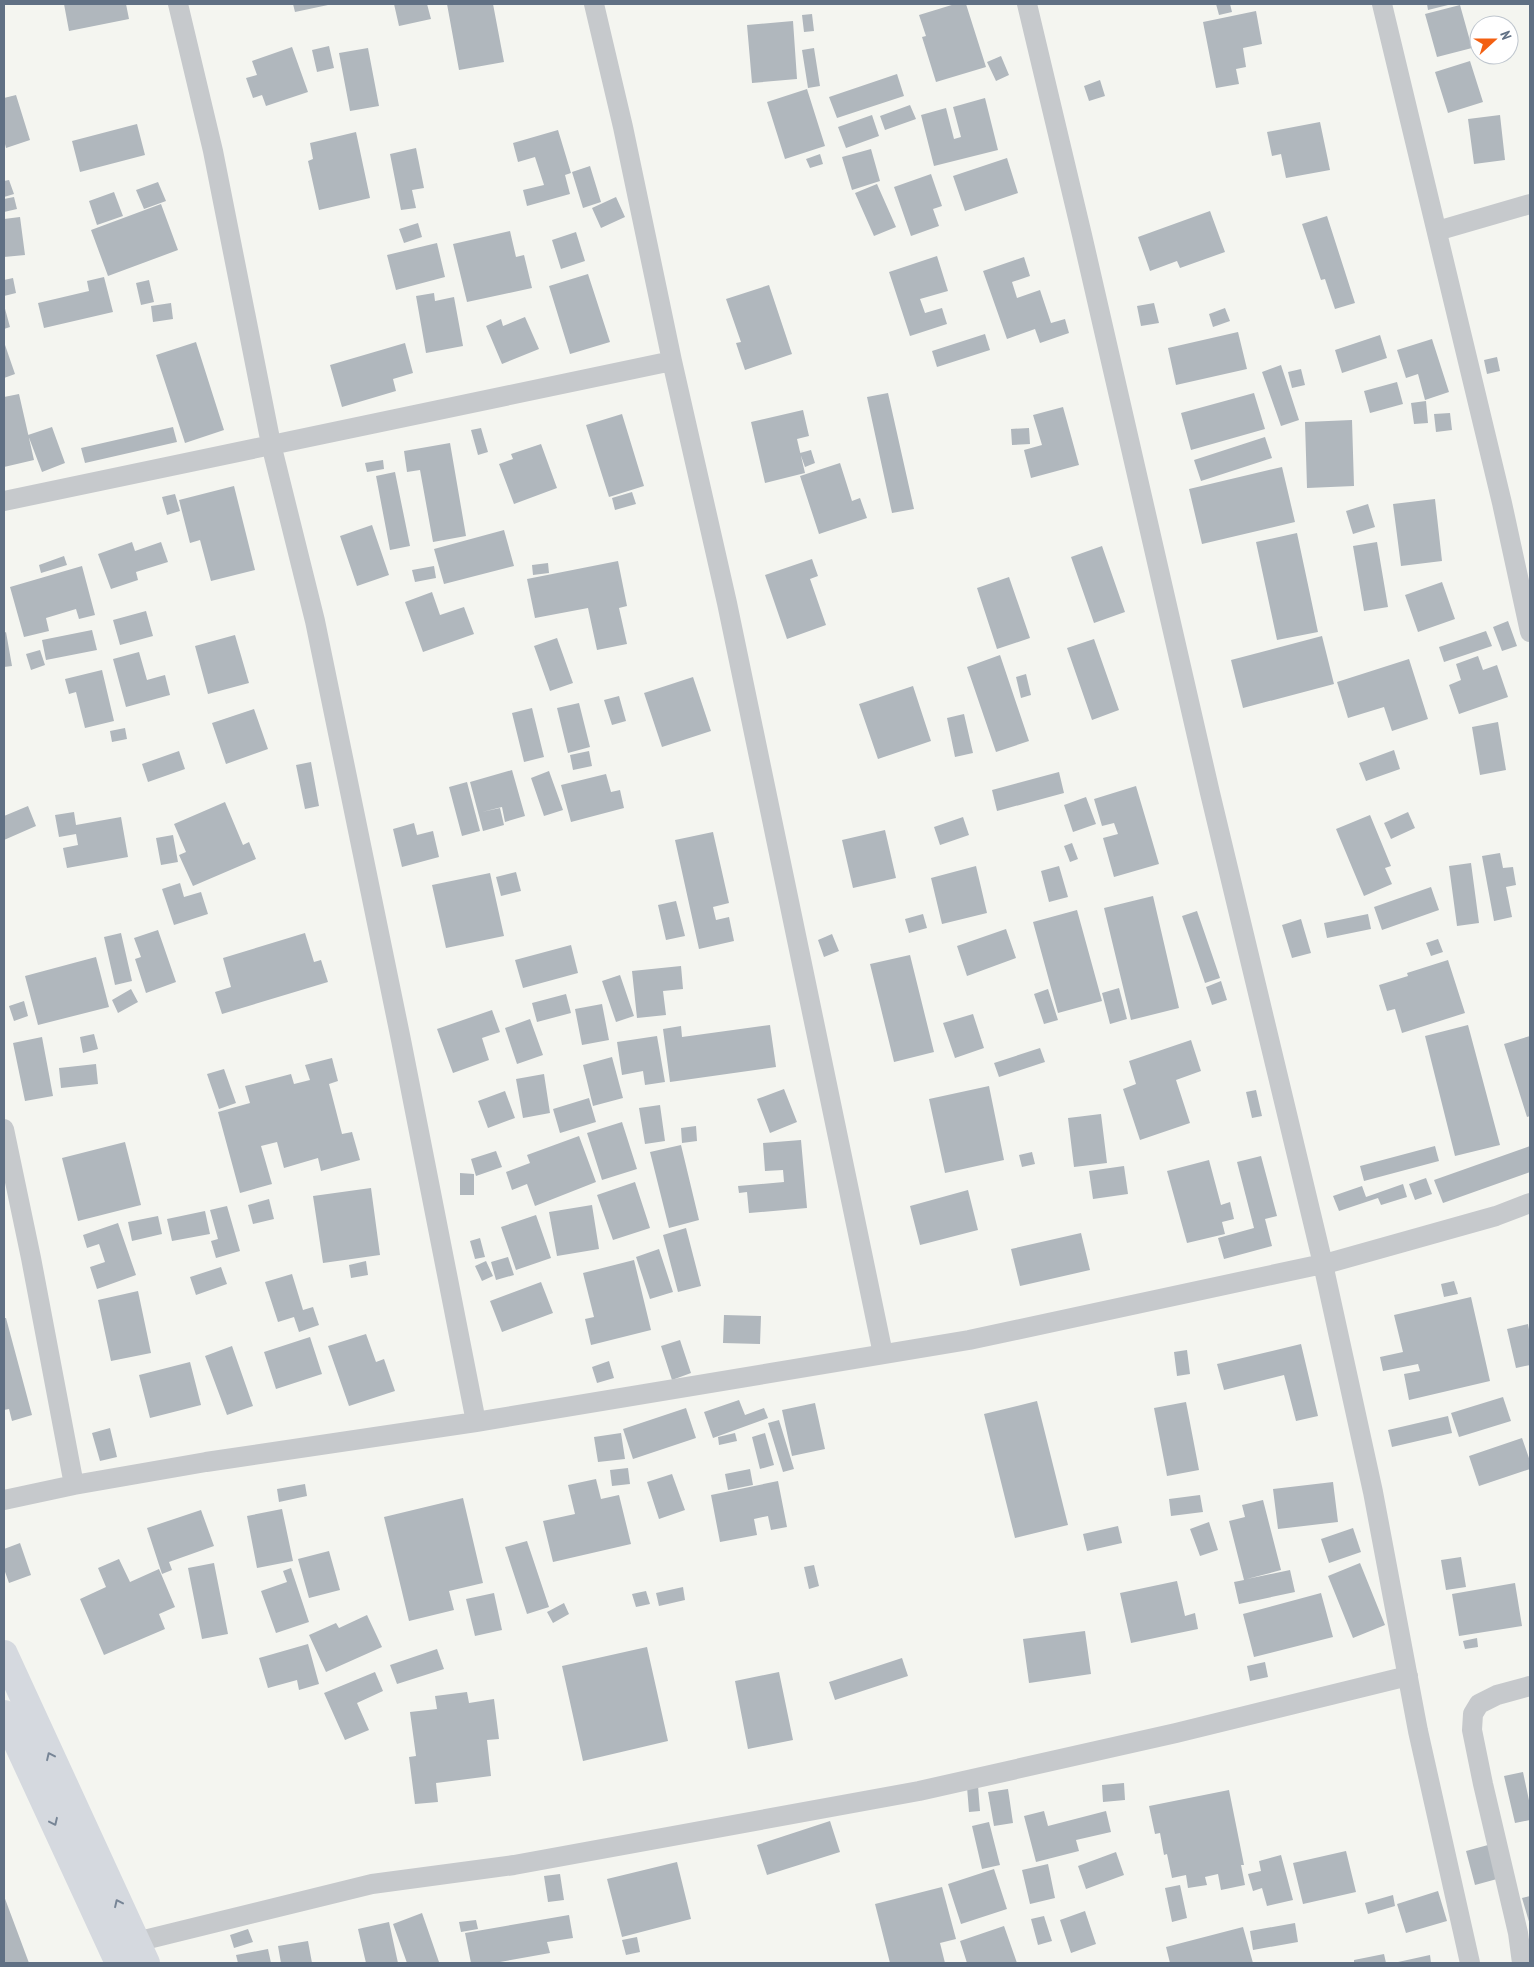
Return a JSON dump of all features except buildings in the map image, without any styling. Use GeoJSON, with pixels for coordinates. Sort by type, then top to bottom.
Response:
{"type":"FeatureCollection","features":[{"type":"Feature","properties":{"kind":"street"},"geometry":{"type":"LineString","coordinates":[[178,4],[213,151],[272,444],[315,621],[401,1040],[476,1422]]}},
{"type":"Feature","properties":{"kind":"street"},"geometry":{"type":"LineString","coordinates":[[594,4],[623,127],[672,361],[728,603],[883,1354]]}},
{"type":"Feature","properties":{"kind":"street"},"geometry":{"type":"LineString","coordinates":[[1027,4],[1087,254],[1208,783],[1323,1264],[1373,1492],[1408,1676],[1470,1963]]}},
{"type":"Feature","properties":{"kind":"street"},"geometry":{"type":"LineString","coordinates":[[1382,4],[1500,494],[1530,632]]}},
{"type":"Feature","properties":{"kind":"street"},"geometry":{"type":"LineString","coordinates":[[1437,231],[1530,204]]}},
{"type":"Feature","properties":{"kind":"street"},"geometry":{"type":"LineString","coordinates":[[4,501],[672,361]]}},
{"type":"Feature","properties":{"kind":"street"},"geometry":{"type":"LineString","coordinates":[[4,1129],[31,1258],[74,1485]]}},
{"type":"Feature","properties":{"kind":"street"},"geometry":{"type":"LineString","coordinates":[[4,1500],[74,1485],[206,1462],[476,1422],[969,1340],[1323,1264],[1496,1216],[1530,1203]]}},
{"type":"Feature","properties":{"kind":"street"},"geometry":{"type":"LineString","coordinates":[[4,1654],[141,1953],[372,1884],[514,1865],[919,1791],[1176,1733],[1408,1676]]}},
{"type":"Feature","properties":{"kind":"street"},"geometry":{"type":"LineString","coordinates":[[1522,1963],[1518,1933],[1472,1730],[1473,1714],[1479,1704],[1498,1695],[1530,1686]]}},
{"type":"Feature","properties":{"kind":"street"},"geometry":{"type":"LineString","coordinates":[[4,1714],[119,1963]]}}]}
